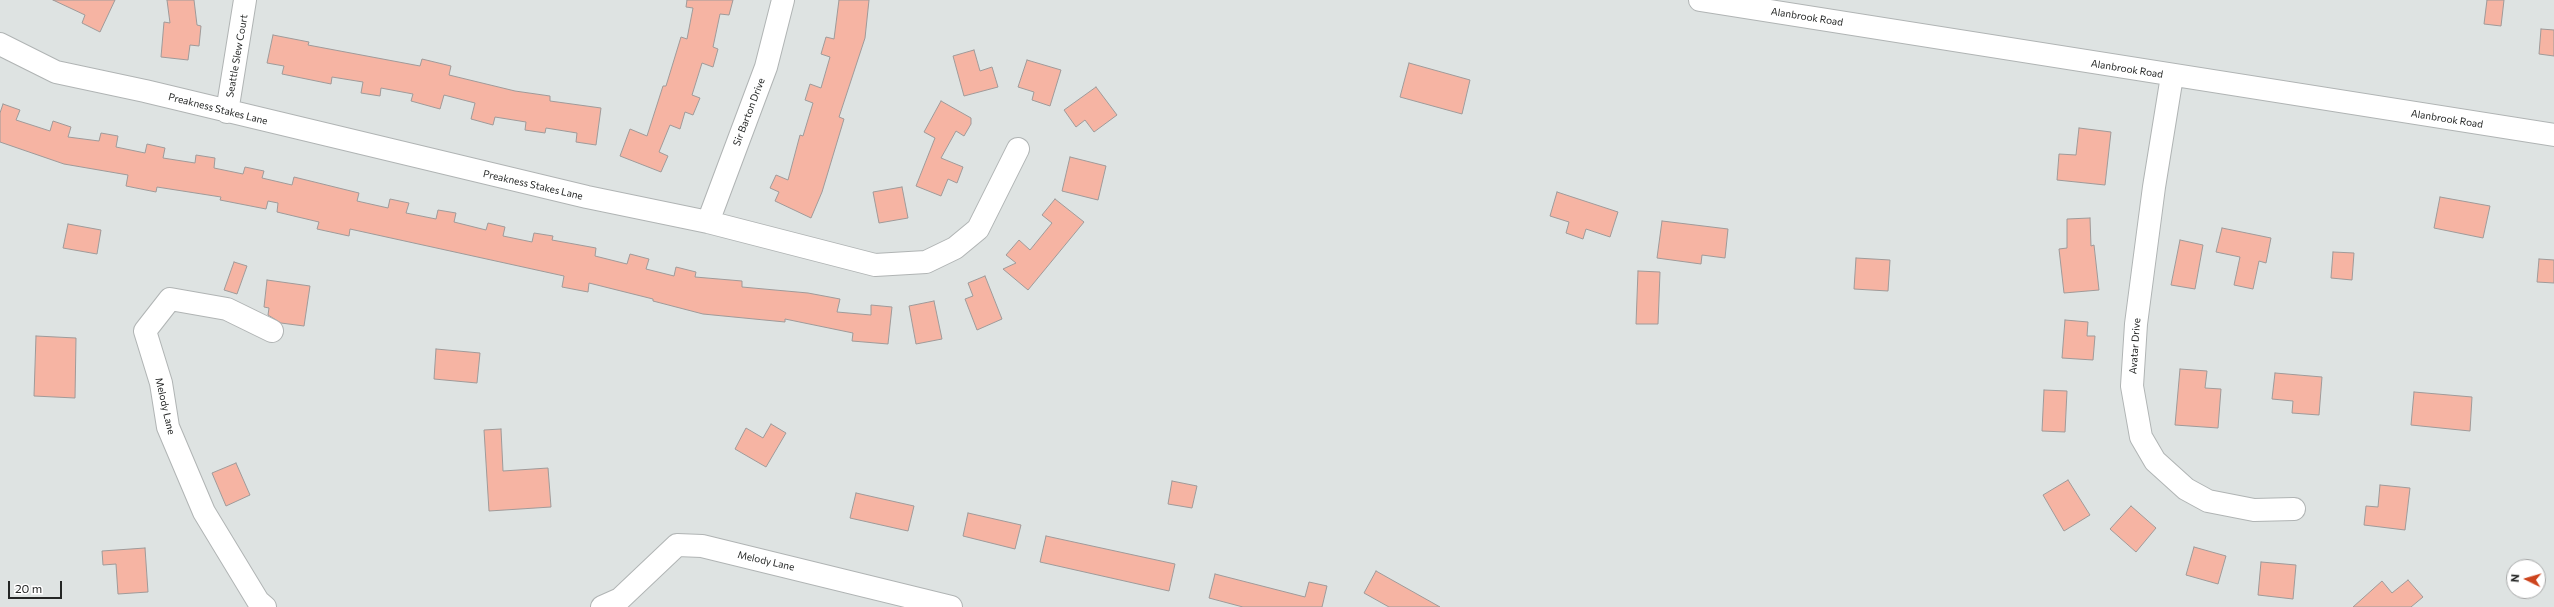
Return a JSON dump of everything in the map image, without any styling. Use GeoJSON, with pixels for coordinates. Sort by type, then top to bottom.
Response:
{"type":"FeatureCollection","features":[{"type":"Feature","properties":{"kind":"street","name":"Seattle Slew Court"},"geometry":{"type":"LineString","coordinates":[[227,112],[245,0]]}},
{"type":"Feature","properties":{"kind":"street","name":"Sir Barton Drive"},"geometry":{"type":"LineString","coordinates":[[708,222],[766,68],[783,0]]}},
{"type":"Feature","properties":{"kind":"street","name":"Alanbrook Road"},"geometry":{"type":"LineString","coordinates":[[1700,0],[2554,136]]}},
{"type":"Feature","properties":{"kind":"street","name":"Preakness Stakes Lane"},"geometry":{"type":"LineString","coordinates":[[0,44],[7,49],[56,72],[145,91],[227,112],[587,197],[708,222],[875,265],[926,262],[955,248],[978,229],[1018,149]]}},
{"type":"Feature","properties":{"kind":"street","name":"Avatar Drive"},"geometry":{"type":"LineString","coordinates":[[2172,76],[2154,187],[2136,324],[2132,386],[2141,437],[2155,461],[2186,489],[2208,501],[2254,510],[2294,509]]}},
{"type":"Feature","properties":{"kind":"street","name":"Melody Lane"},"geometry":{"type":"LineString","coordinates":[[265,607],[258,601],[204,512],[168,427],[161,383],[145,331],[170,298],[227,309],[272,331]]}},
{"type":"Feature","properties":{"kind":"street","name":"Melody Lane"},"geometry":{"type":"LineString","coordinates":[[602,607],[620,599],[677,545],[702,546],[950,607]]}},
{"type":"Feature","properties":{"kind":"building"},"geometry":{"type":"Polygon","coordinates":[[[53,0],[115,0],[100,32],[82,23],[85,15],[53,0]]]}},
{"type":"Feature","properties":{"kind":"building"},"geometry":{"type":"Polygon","coordinates":[[[167,0],[194,0],[197,25],[201,26],[199,46],[190,45],[188,60],[161,57],[164,22],[170,23],[167,0]]]}},
{"type":"Feature","properties":{"kind":"building"},"geometry":{"type":"Polygon","coordinates":[[[687,0],[733,0],[729,15],[720,14],[713,47],[718,49],[713,67],[702,63],[692,95],[700,98],[693,115],[685,112],[680,129],[670,125],[659,152],[668,156],[661,172],[620,156],[630,129],[647,136],[663,86],[666,86],[681,37],[687,39],[693,8],[686,7],[687,0]]]}},
{"type":"Feature","properties":{"kind":"building"},"geometry":{"type":"Polygon","coordinates":[[[839,0],[869,0],[865,38],[839,117],[844,119],[822,192],[811,218],[775,201],[779,192],[770,188],[776,175],[788,180],[800,135],[803,136],[813,103],[805,100],[810,84],[821,88],[830,57],[821,54],[826,37],[834,39],[839,0]]]}},
{"type":"Feature","properties":{"kind":"building"},"geometry":{"type":"Polygon","coordinates":[[[2487,0],[2504,0],[2501,26],[2484,24],[2487,0]]]}},
{"type":"Feature","properties":{"kind":"building"},"geometry":{"type":"Polygon","coordinates":[[[2541,29],[2554,30],[2554,56],[2539,54],[2541,29]]]}},
{"type":"Feature","properties":{"kind":"building"},"geometry":{"type":"Polygon","coordinates":[[[273,35],[309,42],[308,45],[420,66],[422,59],[451,66],[449,75],[515,91],[550,96],[550,101],[601,108],[596,145],[576,142],[577,133],[546,128],[545,133],[525,130],[526,122],[495,117],[493,125],[471,119],[475,103],[444,95],[440,109],[411,101],[413,94],[381,88],[380,96],[361,93],[363,82],[332,77],[331,84],[282,74],[284,66],[267,63],[273,35]]]}},
{"type":"Feature","properties":{"kind":"building"},"geometry":{"type":"Polygon","coordinates":[[[974,50],[980,71],[992,67],[998,87],[964,96],[953,56],[974,50]]]}},
{"type":"Feature","properties":{"kind":"building"},"geometry":{"type":"Polygon","coordinates":[[[1027,60],[1061,70],[1050,106],[1032,100],[1034,92],[1018,87],[1027,60]]]}},
{"type":"Feature","properties":{"kind":"building"},"geometry":{"type":"Polygon","coordinates":[[[1409,63],[1470,80],[1462,114],[1400,97],[1409,63]]]}},
{"type":"Feature","properties":{"kind":"building"},"geometry":{"type":"Polygon","coordinates":[[[1096,87],[1117,115],[1094,132],[1085,120],[1076,127],[1064,110],[1096,87]]]}},
{"type":"Feature","properties":{"kind":"building"},"geometry":{"type":"Polygon","coordinates":[[[941,101],[971,118],[971,124],[964,136],[956,131],[941,158],[963,167],[957,183],[948,179],[941,196],[916,186],[935,138],[924,132],[941,101]]]}},
{"type":"Feature","properties":{"kind":"building"},"geometry":{"type":"Polygon","coordinates":[[[3,104],[20,110],[16,120],[50,131],[53,121],[71,127],[68,137],[99,141],[101,133],[118,136],[116,147],[145,153],[147,144],[165,148],[163,158],[195,163],[196,155],[215,158],[214,168],[243,174],[245,167],[264,171],[262,178],[292,185],[294,177],[359,193],[357,201],[388,208],[390,199],[409,203],[406,213],[436,219],[438,210],[456,213],[454,222],[486,230],[488,223],[505,227],[503,236],[532,242],[534,233],[553,236],[552,240],[596,248],[595,256],[627,264],[630,254],[649,259],[646,269],[674,276],[676,267],[696,272],[695,277],[742,281],[742,287],[808,293],[840,299],[837,312],[871,315],[871,305],[892,307],[888,344],[852,341],[853,333],[785,319],[785,322],[703,314],[653,301],[653,299],[589,283],[588,292],[562,287],[564,276],[350,229],[349,236],[317,229],[319,222],[277,212],[278,203],[268,201],[266,209],[220,200],[221,197],[157,187],[156,192],[126,186],[128,175],[64,164],[0,142],[0,113],[3,104]]]}},
{"type":"Feature","properties":{"kind":"building"},"geometry":{"type":"Polygon","coordinates":[[[2079,128],[2111,132],[2105,185],[2057,180],[2059,154],[2076,155],[2079,128]]]}},
{"type":"Feature","properties":{"kind":"building"},"geometry":{"type":"Polygon","coordinates":[[[1070,157],[1106,166],[1098,200],[1062,191],[1070,157]]]}},
{"type":"Feature","properties":{"kind":"building"},"geometry":{"type":"Polygon","coordinates":[[[902,187],[908,218],[879,223],[873,192],[902,187]]]}},
{"type":"Feature","properties":{"kind":"building"},"geometry":{"type":"Polygon","coordinates":[[[1557,192],[1618,212],[1610,237],[1586,229],[1583,239],[1566,233],[1569,222],[1550,216],[1557,192]]]}},
{"type":"Feature","properties":{"kind":"building"},"geometry":{"type":"Polygon","coordinates":[[[2440,197],[2490,206],[2483,238],[2434,228],[2440,197]]]}},
{"type":"Feature","properties":{"kind":"building"},"geometry":{"type":"Polygon","coordinates":[[[1055,199],[1084,222],[1028,290],[1003,269],[1016,263],[1006,255],[1019,240],[1030,250],[1052,223],[1042,215],[1055,199]]]}},
{"type":"Feature","properties":{"kind":"building"},"geometry":{"type":"Polygon","coordinates":[[[2090,218],[2091,246],[2094,245],[2099,290],[2064,293],[2059,249],[2067,248],[2067,219],[2090,218]]]}},
{"type":"Feature","properties":{"kind":"building"},"geometry":{"type":"Polygon","coordinates":[[[1662,221],[1728,229],[1725,258],[1702,255],[1701,264],[1657,258],[1662,221]]]}},
{"type":"Feature","properties":{"kind":"building"},"geometry":{"type":"Polygon","coordinates":[[[68,224],[101,230],[97,254],[63,248],[68,224]]]}},
{"type":"Feature","properties":{"kind":"building"},"geometry":{"type":"Polygon","coordinates":[[[2222,228],[2271,238],[2266,263],[2259,261],[2253,289],[2234,285],[2240,257],[2216,252],[2222,228]]]}},
{"type":"Feature","properties":{"kind":"building"},"geometry":{"type":"Polygon","coordinates":[[[2180,240],[2203,245],[2195,289],[2171,285],[2180,240]]]}},
{"type":"Feature","properties":{"kind":"building"},"geometry":{"type":"Polygon","coordinates":[[[2333,252],[2354,253],[2352,280],[2331,278],[2333,252]]]}},
{"type":"Feature","properties":{"kind":"building"},"geometry":{"type":"Polygon","coordinates":[[[1856,258],[1890,260],[1888,291],[1854,289],[1856,258]]]}},
{"type":"Feature","properties":{"kind":"building"},"geometry":{"type":"Polygon","coordinates":[[[2539,259],[2554,260],[2554,283],[2537,282],[2539,259]]]}},
{"type":"Feature","properties":{"kind":"building"},"geometry":{"type":"Polygon","coordinates":[[[234,262],[247,266],[237,294],[224,290],[234,262]]]}},
{"type":"Feature","properties":{"kind":"building"},"geometry":{"type":"Polygon","coordinates":[[[1638,271],[1660,272],[1658,324],[1636,324],[1638,271]]]}},
{"type":"Feature","properties":{"kind":"building"},"geometry":{"type":"Polygon","coordinates":[[[985,276],[1002,319],[977,330],[965,299],[973,296],[968,283],[985,276]]]}},
{"type":"Feature","properties":{"kind":"building"},"geometry":{"type":"Polygon","coordinates":[[[267,280],[310,286],[304,326],[281,323],[268,315],[269,308],[264,307],[267,280]]]}},
{"type":"Feature","properties":{"kind":"building"},"geometry":{"type":"Polygon","coordinates":[[[934,301],[942,339],[916,344],[909,306],[934,301]]]}},
{"type":"Feature","properties":{"kind":"building"},"geometry":{"type":"Polygon","coordinates":[[[2065,320],[2088,322],[2087,336],[2095,336],[2093,360],[2062,358],[2065,320]]]}},
{"type":"Feature","properties":{"kind":"building"},"geometry":{"type":"Polygon","coordinates":[[[36,336],[76,338],[75,398],[34,396],[36,336]]]}},
{"type":"Feature","properties":{"kind":"building"},"geometry":{"type":"Polygon","coordinates":[[[436,349],[480,353],[477,383],[434,379],[436,349]]]}},
{"type":"Feature","properties":{"kind":"building"},"geometry":{"type":"Polygon","coordinates":[[[2180,369],[2207,371],[2205,388],[2221,389],[2218,428],[2175,425],[2180,369]]]}},
{"type":"Feature","properties":{"kind":"building"},"geometry":{"type":"Polygon","coordinates":[[[2275,373],[2322,377],[2319,415],[2292,413],[2293,401],[2272,399],[2275,373]]]}},
{"type":"Feature","properties":{"kind":"building"},"geometry":{"type":"Polygon","coordinates":[[[2044,390],[2067,391],[2065,432],[2042,431],[2044,390]]]}},
{"type":"Feature","properties":{"kind":"building"},"geometry":{"type":"Polygon","coordinates":[[[2414,392],[2472,397],[2470,431],[2411,425],[2414,392]]]}},
{"type":"Feature","properties":{"kind":"building"},"geometry":{"type":"Polygon","coordinates":[[[771,424],[786,433],[766,467],[735,449],[746,428],[763,438],[771,424]]]}},
{"type":"Feature","properties":{"kind":"building"},"geometry":{"type":"Polygon","coordinates":[[[501,429],[503,471],[548,468],[551,507],[489,511],[484,430],[501,429]]]}},
{"type":"Feature","properties":{"kind":"building"},"geometry":{"type":"Polygon","coordinates":[[[236,463],[250,495],[226,506],[212,473],[236,463]]]}},
{"type":"Feature","properties":{"kind":"building"},"geometry":{"type":"Polygon","coordinates":[[[2068,480],[2090,515],[2064,531],[2043,495],[2068,480]]]}},
{"type":"Feature","properties":{"kind":"building"},"geometry":{"type":"Polygon","coordinates":[[[1172,481],[1197,486],[1192,508],[1168,504],[1172,481]]]}},
{"type":"Feature","properties":{"kind":"building"},"geometry":{"type":"Polygon","coordinates":[[[2380,485],[2410,488],[2405,530],[2364,525],[2366,506],[2378,507],[2380,485]]]}},
{"type":"Feature","properties":{"kind":"building"},"geometry":{"type":"Polygon","coordinates":[[[856,493],[914,506],[908,531],[850,518],[856,493]]]}},
{"type":"Feature","properties":{"kind":"building"},"geometry":{"type":"Polygon","coordinates":[[[2131,506],[2156,528],[2136,552],[2110,529],[2131,506]]]}},
{"type":"Feature","properties":{"kind":"building"},"geometry":{"type":"Polygon","coordinates":[[[968,513],[1021,525],[1015,549],[963,536],[968,513]]]}},
{"type":"Feature","properties":{"kind":"building"},"geometry":{"type":"Polygon","coordinates":[[[1046,536],[1175,564],[1169,591],[1040,562],[1046,536]]]}},
{"type":"Feature","properties":{"kind":"building"},"geometry":{"type":"Polygon","coordinates":[[[2194,547],[2226,556],[2218,584],[2186,575],[2194,547]]]}},
{"type":"Feature","properties":{"kind":"building"},"geometry":{"type":"Polygon","coordinates":[[[145,548],[148,592],[118,594],[116,564],[103,565],[102,551],[145,548]]]}},
{"type":"Feature","properties":{"kind":"building"},"geometry":{"type":"Polygon","coordinates":[[[2261,562],[2296,565],[2293,599],[2258,595],[2261,562]]]}},
{"type":"Feature","properties":{"kind":"building"},"geometry":{"type":"Polygon","coordinates":[[[1376,571],[1440,607],[1389,607],[1364,593],[1376,571]]]}},
{"type":"Feature","properties":{"kind":"building"},"geometry":{"type":"Polygon","coordinates":[[[1215,574],[1305,597],[1309,582],[1327,586],[1322,607],[1243,607],[1209,598],[1215,574]]]}},
{"type":"Feature","properties":{"kind":"building"},"geometry":{"type":"Polygon","coordinates":[[[2408,580],[2423,597],[2411,607],[2353,607],[2382,581],[2392,593],[2408,580]]]}}]}
